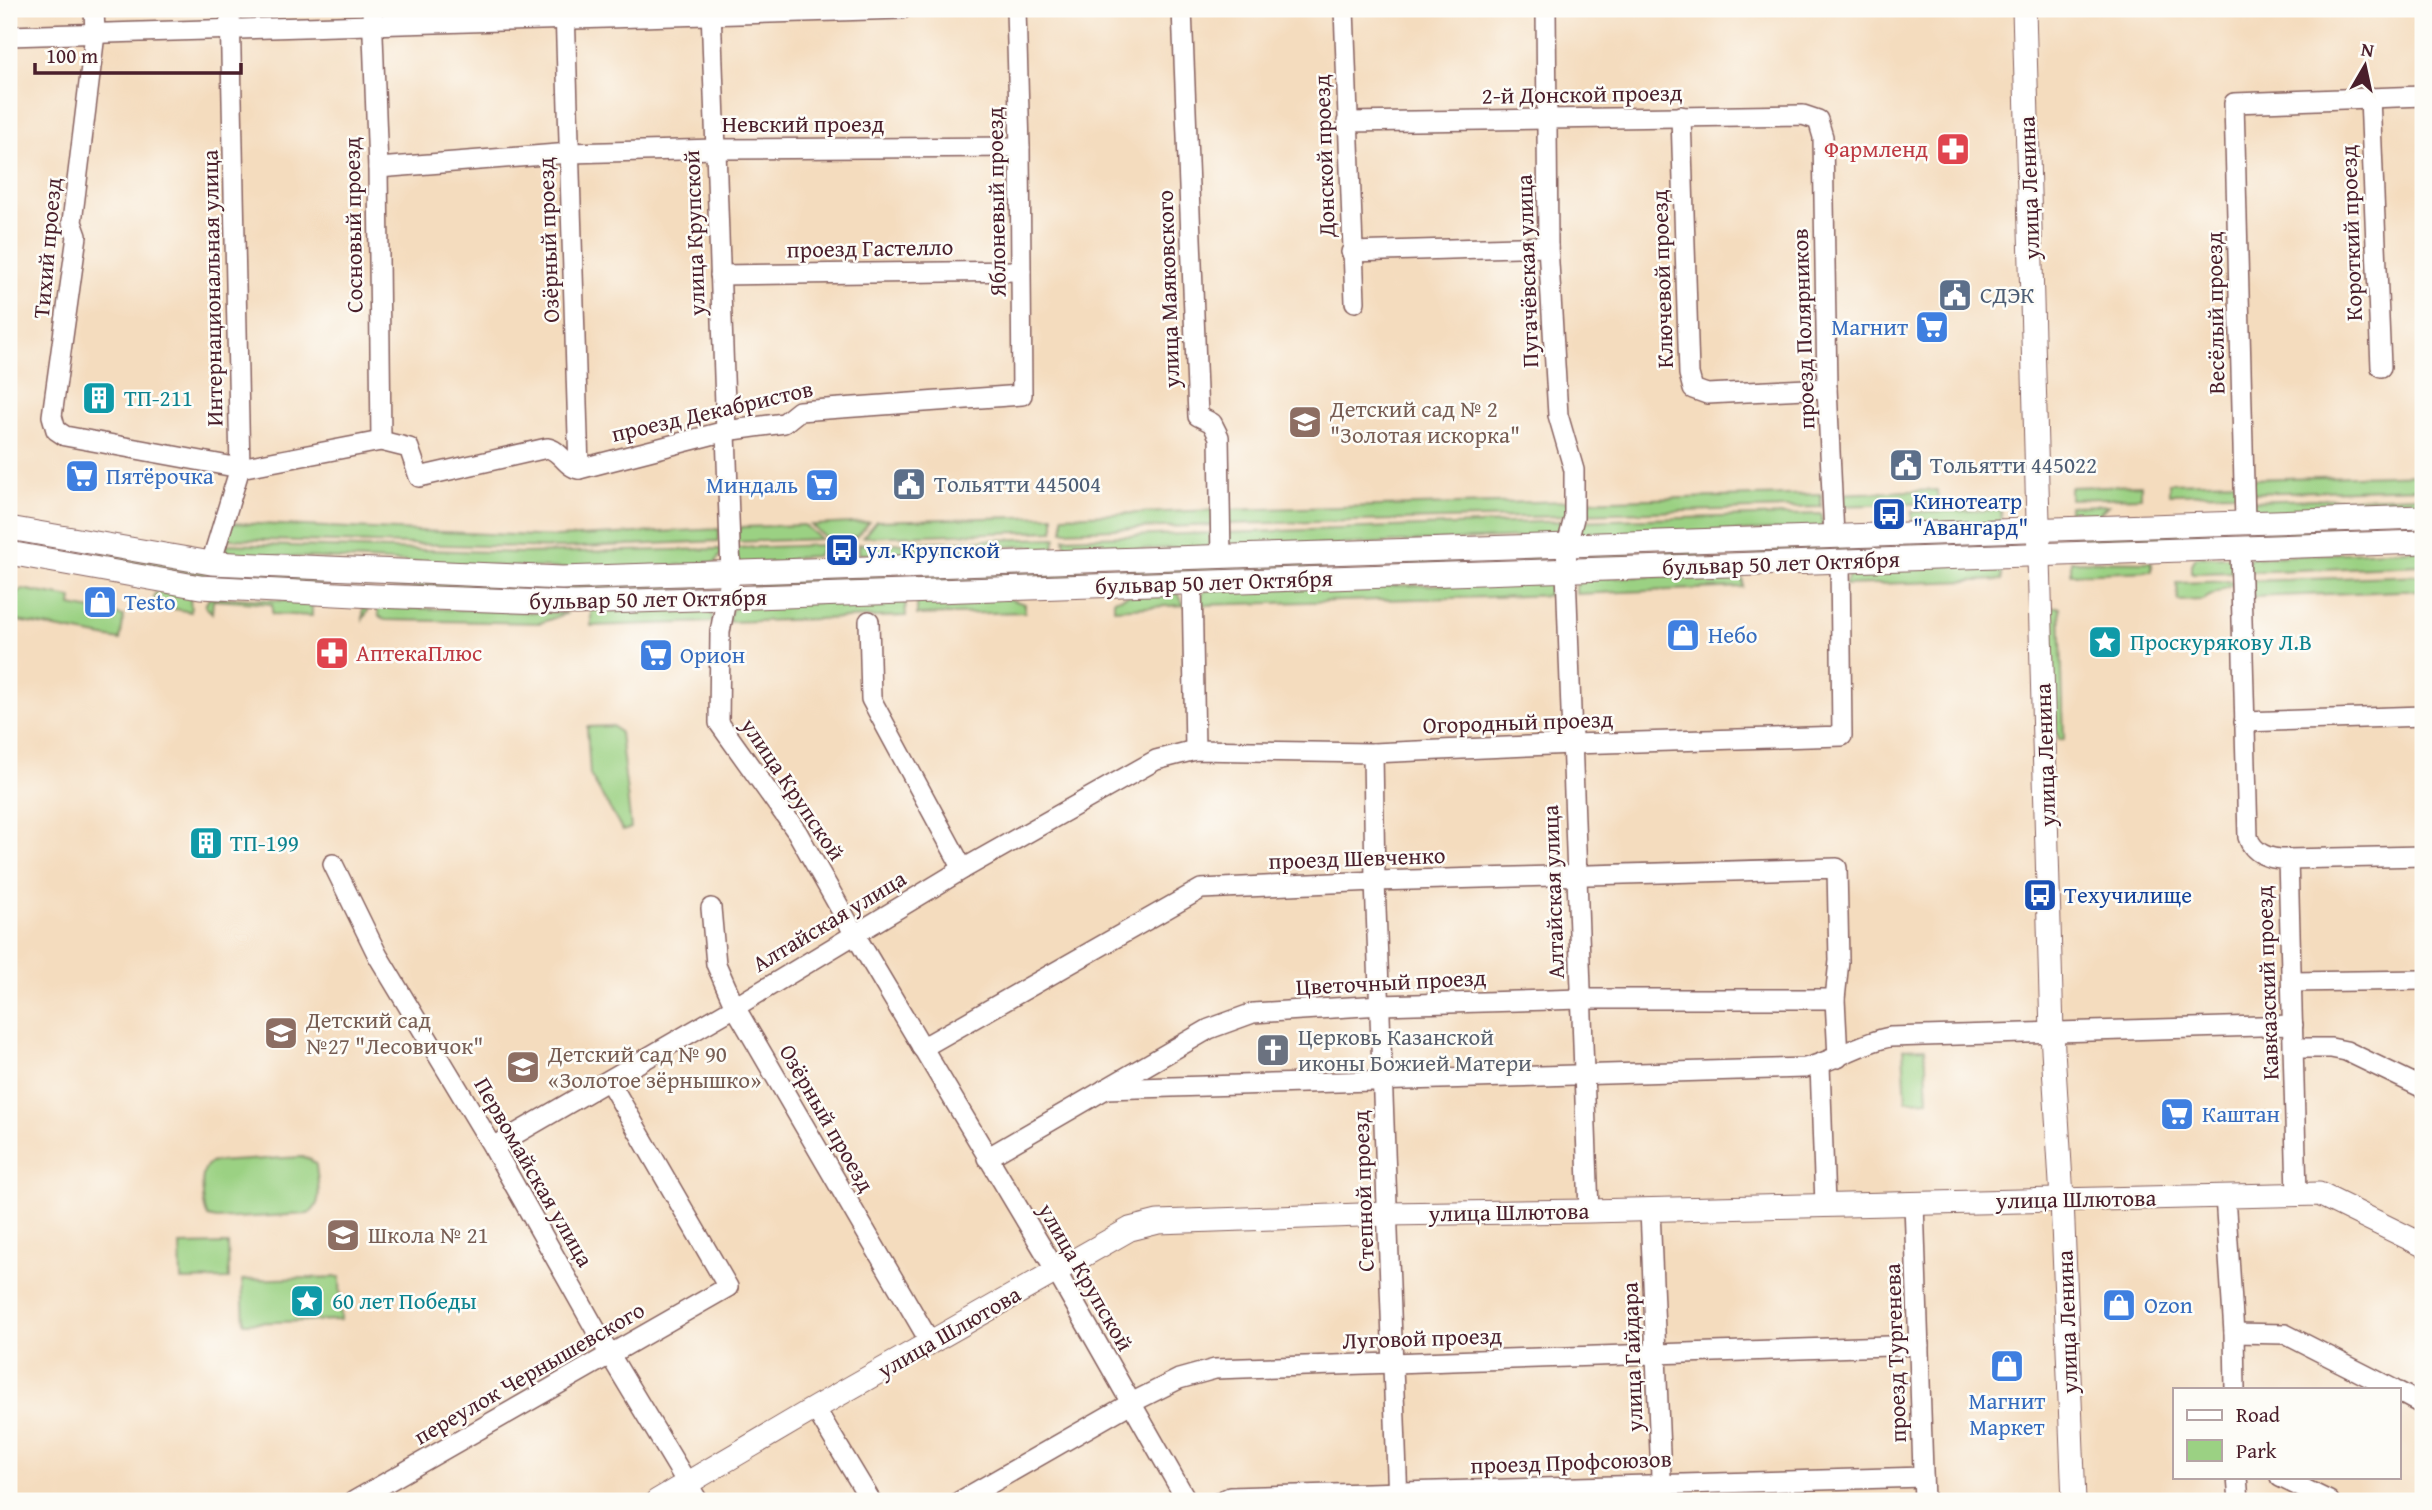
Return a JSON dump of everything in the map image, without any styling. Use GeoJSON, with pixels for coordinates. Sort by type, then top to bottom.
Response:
{"type":"FeatureCollection","features":[{"type":"Feature","properties":{"kind":"main road","name":"улица Ленина"},"geometry":{"type":"LineString","coordinates":[[2024,9],[2052,1033],[2062,1199],[2074,1501]]}},
{"type":"Feature","properties":{"kind":"main road","name":"бульвар 50 лет Октября"},"geometry":{"type":"LineString","coordinates":[[9,528],[211,563],[562,578],[2423,517]]}},
{"type":"Feature","properties":{"kind":"main road","name":"бульвар 50 лет Октября"},"geometry":{"type":"LineString","coordinates":[[9,553],[200,587],[575,603],[2423,542]]}},
{"type":"Feature","properties":{"kind":"main road","name":"улица Шлютова"},"geometry":{"type":"LineString","coordinates":[[657,1501],[693,1492],[816,1408],[1130,1229],[1158,1222],[1388,1214],[2319,1194],[2423,1245]]}},
{"type":"Feature","properties":{"kind":"street","name":"Тихий проезд"},"geometry":{"type":"LineString","coordinates":[[94,9],[95,34],[72,222],[77,236],[52,416],[53,425],[65,436],[240,468]]}},
{"type":"Feature","properties":{"kind":"street","name":"Интернациональная улица"},"geometry":{"type":"LineString","coordinates":[[211,563],[240,468],[230,9]]}},
{"type":"Feature","properties":{"kind":"street"},"geometry":{"type":"LineString","coordinates":[[9,36],[231,29],[372,17],[902,9]]}},
{"type":"Feature","properties":{"kind":"street","name":"Яблоневый проезд"},"geometry":{"type":"LineString","coordinates":[[1016,9],[1022,395]]}},
{"type":"Feature","properties":{"kind":"street","name":"улица Маяковского"},"geometry":{"type":"LineString","coordinates":[[1182,9],[1198,416],[1212,423],[1219,437],[1220,558]]}},
{"type":"Feature","properties":{"kind":"street","name":"Донской проезд"},"geometry":{"type":"LineString","coordinates":[[1344,9],[1355,302]]}},
{"type":"Feature","properties":{"kind":"street","name":"Пугачёвская улица"},"geometry":{"type":"LineString","coordinates":[[1546,9],[1548,246],[1558,415],[1574,470],[1574,518],[1567,545],[1566,570]]}},
{"type":"Feature","properties":{"kind":"street","name":"улица Крупской"},"geometry":{"type":"LineString","coordinates":[[711,12],[731,574],[720,632],[719,723],[797,832],[854,933],[1056,1271],[1186,1501]]}},
{"type":"Feature","properties":{"kind":"street","name":"Озёрный проезд"},"geometry":{"type":"LineString","coordinates":[[565,14],[579,469]]}},
{"type":"Feature","properties":{"kind":"street","name":"Сосновый проезд"},"geometry":{"type":"LineString","coordinates":[[372,17],[381,441]]}},
{"type":"Feature","properties":{"kind":"street"},"geometry":{"type":"LineString","coordinates":[[2370,97],[2423,96]]}},
{"type":"Feature","properties":{"kind":"street","name":"Весёлый проезд"},"geometry":{"type":"LineString","coordinates":[[2245,522],[2234,103],[2370,97]]}},
{"type":"Feature","properties":{"kind":"street","name":"Короткий проезд"},"geometry":{"type":"LineString","coordinates":[[2370,97],[2381,368]]}},
{"type":"Feature","properties":{"kind":"street","name":"2-й Донской проезд"},"geometry":{"type":"LineString","coordinates":[[1347,122],[1681,116],[1803,116],[1818,120]]}},
{"type":"Feature","properties":{"kind":"street","name":"Ключевой проезд"},"geometry":{"type":"LineString","coordinates":[[1681,116],[1689,374],[1693,389],[1707,394],[1828,388]]}},
{"type":"Feature","properties":{"kind":"street","name":"проезд Полярников"},"geometry":{"type":"LineString","coordinates":[[1818,120],[1823,137],[1834,536]]}},
{"type":"Feature","properties":{"kind":"street","name":"Невский проезд"},"geometry":{"type":"LineString","coordinates":[[377,168],[570,153],[1020,147]]}},
{"type":"Feature","properties":{"kind":"street"},"geometry":{"type":"LineString","coordinates":[[1352,252],[1548,246]]}},
{"type":"Feature","properties":{"kind":"street","name":"проезд Гастелло"},"geometry":{"type":"LineString","coordinates":[[720,275],[1021,271]]}},
{"type":"Feature","properties":{"kind":"street","name":"проезд Декабристов"},"geometry":{"type":"LineString","coordinates":[[579,469],[726,431],[784,422],[799,411],[1022,395]]}},
{"type":"Feature","properties":{"kind":"street"},"geometry":{"type":"LineString","coordinates":[[240,468],[381,441],[409,448],[419,477],[547,448],[554,449],[573,468],[579,469]]}},
{"type":"Feature","properties":{"kind":"street","name":"Кавказский проезд"},"geometry":{"type":"LineString","coordinates":[[2240,548],[2248,837],[2250,846],[2264,856],[2288,859],[2297,1194]]}},
{"type":"Feature","properties":{"kind":"street","name":"Огородный проезд"},"geometry":{"type":"LineString","coordinates":[[1195,750],[1373,752],[1842,736],[1840,561]]}},
{"type":"Feature","properties":{"kind":"street","name":"Алтайская улица"},"geometry":{"type":"LineString","coordinates":[[1566,570],[1589,1211]]}},
{"type":"Feature","properties":{"kind":"street"},"geometry":{"type":"LineString","coordinates":[[1192,582],[1195,750]]}},
{"type":"Feature","properties":{"kind":"street"},"geometry":{"type":"LineString","coordinates":[[869,621],[870,699],[963,869]]}},
{"type":"Feature","properties":{"kind":"street"},"geometry":{"type":"LineString","coordinates":[[2245,722],[2423,716]]}},
{"type":"Feature","properties":{"kind":"street","name":"Алтайская улица"},"geometry":{"type":"LineString","coordinates":[[493,1147],[735,1007],[963,869],[1156,760],[1195,750]]}},
{"type":"Feature","properties":{"kind":"street","name":"Степной проезд"},"geometry":{"type":"LineString","coordinates":[[1373,752],[1375,881],[1398,1497]]}},
{"type":"Feature","properties":{"kind":"street"},"geometry":{"type":"LineString","coordinates":[[2288,859],[2423,856]]}},
{"type":"Feature","properties":{"kind":"street","name":"Первомайская улица"},"geometry":{"type":"LineString","coordinates":[[333,864],[378,956],[493,1147],[610,1355],[693,1492]]}},
{"type":"Feature","properties":{"kind":"street","name":"проезд Шевченко"},"geometry":{"type":"LineString","coordinates":[[922,1048],[1201,889],[1375,881],[1837,868],[1839,961],[1835,999]]}},
{"type":"Feature","properties":{"kind":"street","name":"Озёрный проезд"},"geometry":{"type":"LineString","coordinates":[[711,908],[716,964],[735,1007],[930,1342]]}},
{"type":"Feature","properties":{"kind":"street"},"geometry":{"type":"LineString","coordinates":[[2291,982],[2423,980]]}},
{"type":"Feature","properties":{"kind":"street","name":"Цветочный проезд"},"geometry":{"type":"LineString","coordinates":[[987,1158],[1209,1029],[1253,1013],[1581,999],[1835,999]]}},
{"type":"Feature","properties":{"kind":"street"},"geometry":{"type":"LineString","coordinates":[[1825,1205],[1829,1062],[1835,999]]}},
{"type":"Feature","properties":{"kind":"street"},"geometry":{"type":"LineString","coordinates":[[1105,1089],[1804,1068],[1829,1062],[1859,1046],[1890,1037],[2293,1025]]}},
{"type":"Feature","properties":{"kind":"street"},"geometry":{"type":"LineString","coordinates":[[2293,1048],[2331,1048],[2346,1051],[2423,1088]]}},
{"type":"Feature","properties":{"kind":"street","name":"переулок Чернышевского"},"geometry":{"type":"LineString","coordinates":[[354,1501],[727,1287],[608,1081]]}},
{"type":"Feature","properties":{"kind":"street"},"geometry":{"type":"LineString","coordinates":[[2225,1196],[2235,1388]]}},
{"type":"Feature","properties":{"kind":"street","name":"проезд Тургенева"},"geometry":{"type":"LineString","coordinates":[[1914,1203],[1924,1501]]}},
{"type":"Feature","properties":{"kind":"street","name":"улица Гайдара"},"geometry":{"type":"LineString","coordinates":[[1650,1210],[1662,1492]]}},
{"type":"Feature","properties":{"kind":"street"},"geometry":{"type":"LineString","coordinates":[[2234,1333],[2285,1334],[2391,1388]]}},
{"type":"Feature","properties":{"kind":"street","name":"Луговой проезд"},"geometry":{"type":"LineString","coordinates":[[960,1501],[1179,1379],[1215,1369],[1919,1345]]}},
{"type":"Feature","properties":{"kind":"street"},"geometry":{"type":"LineString","coordinates":[[2400,1393],[2423,1405]]}},
{"type":"Feature","properties":{"kind":"street"},"geometry":{"type":"LineString","coordinates":[[816,1408],[870,1501]]}},
{"type":"Feature","properties":{"kind":"street","name":"проезд Профсоюзов"},"geometry":{"type":"LineString","coordinates":[[1221,1501],[1230,1497],[1662,1492],[1923,1477]]}},
{"type":"Feature","properties":{"kind":"street"},"geometry":{"type":"LineString","coordinates":[[2237,1478],[2239,1501]]}},
{"type":"Feature","properties":{"kind":"street"},"geometry":{"type":"LineString","coordinates":[[2282,1478],[2329,1501]]}},
{"type":"Feature","properties":{"kind":"green space"},"geometry":{"type":"Polygon","coordinates":[[[2423,474],[2423,488],[2249,493],[2248,479],[2423,474]]]}},
{"type":"Feature","properties":{"kind":"green space"},"geometry":{"type":"Polygon","coordinates":[[[2240,481],[2240,493],[2169,494],[2169,483],[2240,481]]]}},
{"type":"Feature","properties":{"kind":"green space"},"geometry":{"type":"Polygon","coordinates":[[[2141,485],[2141,497],[2070,499],[2070,487],[2141,485]]]}},
{"type":"Feature","properties":{"kind":"green space"},"geometry":{"type":"Polygon","coordinates":[[[1937,490],[1938,503],[1837,506],[1836,494],[1937,490]]]}},
{"type":"Feature","properties":{"kind":"green space"},"geometry":{"type":"Polygon","coordinates":[[[1821,494],[1821,507],[1578,514],[1579,501],[1821,494]]]}},
{"type":"Feature","properties":{"kind":"green space"},"geometry":{"type":"Polygon","coordinates":[[[2423,496],[2423,511],[2255,515],[2248,501],[2423,496]]]}},
{"type":"Feature","properties":{"kind":"green space"},"geometry":{"type":"Polygon","coordinates":[[[1571,501],[1568,516],[1227,524],[1227,510],[1571,501]]]}},
{"type":"Feature","properties":{"kind":"green space"},"geometry":{"type":"Polygon","coordinates":[[[2108,505],[2092,521],[2069,520],[2069,506],[2108,505]]]}},
{"type":"Feature","properties":{"kind":"green space"},"geometry":{"type":"Polygon","coordinates":[[[1215,510],[1216,525],[1063,531],[1063,516],[1215,510]]]}},
{"type":"Feature","properties":{"kind":"green space"},"geometry":{"type":"Polygon","coordinates":[[[2001,510],[2002,524],[1930,526],[1912,521],[1912,512],[2001,510]]]}},
{"type":"Feature","properties":{"kind":"green space"},"geometry":{"type":"Polygon","coordinates":[[[1822,514],[1822,529],[1583,535],[1578,529],[1578,521],[1822,514]]]}},
{"type":"Feature","properties":{"kind":"green space"},"geometry":{"type":"Polygon","coordinates":[[[1054,516],[1054,531],[863,537],[876,521],[1054,516]]]}},
{"type":"Feature","properties":{"kind":"green space"},"geometry":{"type":"Polygon","coordinates":[[[1566,521],[1557,536],[1226,549],[1226,533],[1566,521]]]}},
{"type":"Feature","properties":{"kind":"green space"},"geometry":{"type":"Polygon","coordinates":[[[869,522],[857,537],[827,539],[811,525],[869,522]]]}},
{"type":"Feature","properties":{"kind":"green space"},"geometry":{"type":"Polygon","coordinates":[[[235,523],[556,537],[719,529],[719,541],[560,548],[225,539],[230,525],[235,523]]]}},
{"type":"Feature","properties":{"kind":"green space"},"geometry":{"type":"Polygon","coordinates":[[[2423,524],[2423,535],[2070,546],[2070,536],[2423,524]]]}},
{"type":"Feature","properties":{"kind":"green space"},"geometry":{"type":"Polygon","coordinates":[[[804,525],[821,539],[733,542],[742,527],[804,525]]]}},
{"type":"Feature","properties":{"kind":"green space"},"geometry":{"type":"Polygon","coordinates":[[[1215,533],[1207,547],[1070,552],[1065,546],[1064,538],[1215,533]]]}},
{"type":"Feature","properties":{"kind":"green space"},"geometry":{"type":"Polygon","coordinates":[[[1056,538],[1052,551],[1045,554],[1036,546],[988,547],[980,557],[915,559],[915,542],[1056,538]]]}},
{"type":"Feature","properties":{"kind":"green space"},"geometry":{"type":"Polygon","coordinates":[[[2000,538],[2001,547],[1582,560],[1581,555],[2000,538]]]}},
{"type":"Feature","properties":{"kind":"green space"},"geometry":{"type":"Polygon","coordinates":[[[906,543],[906,559],[859,554],[859,544],[906,543]]]}},
{"type":"Feature","properties":{"kind":"green space"},"geometry":{"type":"Polygon","coordinates":[[[224,544],[523,553],[721,549],[721,554],[715,563],[593,570],[228,554],[224,544]]]}},
{"type":"Feature","properties":{"kind":"green space"},"geometry":{"type":"Polygon","coordinates":[[[824,545],[817,556],[799,557],[779,563],[740,564],[733,548],[824,545]]]}},
{"type":"Feature","properties":{"kind":"green space"},"geometry":{"type":"Polygon","coordinates":[[[2423,549],[2423,565],[2245,572],[2250,558],[2423,549]]]}},
{"type":"Feature","properties":{"kind":"green space"},"geometry":{"type":"Polygon","coordinates":[[[97,552],[708,584],[706,588],[568,594],[247,582],[96,560],[97,552]]]}},
{"type":"Feature","properties":{"kind":"green space"},"geometry":{"type":"Polygon","coordinates":[[[1554,555],[1555,559],[916,585],[916,574],[1554,555]]]}},
{"type":"Feature","properties":{"kind":"green space"},"geometry":{"type":"Polygon","coordinates":[[[2196,557],[2228,557],[2235,564],[2237,572],[2192,573],[2192,564],[2196,557]]]}},
{"type":"Feature","properties":{"kind":"green space"},"geometry":{"type":"Polygon","coordinates":[[[2071,561],[2152,562],[2152,571],[2071,574],[2071,561]]]}},
{"type":"Feature","properties":{"kind":"green space"},"geometry":{"type":"Polygon","coordinates":[[[2002,562],[2002,580],[1845,585],[1851,570],[2002,562]]]}},
{"type":"Feature","properties":{"kind":"green space"},"geometry":{"type":"Polygon","coordinates":[[[905,574],[905,585],[750,586],[751,581],[905,574]]]}},
{"type":"Feature","properties":{"kind":"green space"},"geometry":{"type":"Polygon","coordinates":[[[1716,574],[1743,579],[1743,587],[1576,594],[1576,586],[1583,579],[1716,574]]]}},
{"type":"Feature","properties":{"kind":"green space"},"geometry":{"type":"Polygon","coordinates":[[[2423,575],[2423,590],[2252,597],[2252,581],[2423,575]]]}},
{"type":"Feature","properties":{"kind":"green space"},"geometry":{"type":"Polygon","coordinates":[[[2236,581],[2202,600],[2178,601],[2177,583],[2236,581]]]}},
{"type":"Feature","properties":{"kind":"green space"},"geometry":{"type":"Polygon","coordinates":[[[1558,582],[1561,595],[1198,605],[1200,596],[1206,590],[1558,582]]]}},
{"type":"Feature","properties":{"kind":"green space"},"geometry":{"type":"Polygon","coordinates":[[[22,589],[72,598],[71,606],[124,616],[120,640],[12,620],[17,593],[22,589]]]}},
{"type":"Feature","properties":{"kind":"green space"},"geometry":{"type":"Polygon","coordinates":[[[1141,591],[1178,593],[1184,605],[1114,609],[1114,600],[1141,591]]]}},
{"type":"Feature","properties":{"kind":"green space"},"geometry":{"type":"Polygon","coordinates":[[[155,593],[183,593],[190,597],[191,612],[153,605],[155,593]]]}},
{"type":"Feature","properties":{"kind":"green space"},"geometry":{"type":"Polygon","coordinates":[[[999,596],[1025,604],[1025,612],[917,615],[917,599],[999,596]]]}},
{"type":"Feature","properties":{"kind":"green space"},"geometry":{"type":"Polygon","coordinates":[[[209,597],[366,605],[368,611],[363,619],[363,606],[312,604],[312,616],[272,614],[272,604],[213,600],[212,613],[205,606],[209,597]]]}},
{"type":"Feature","properties":{"kind":"green space"},"geometry":{"type":"Polygon","coordinates":[[[905,599],[906,616],[728,622],[731,611],[738,605],[905,599]]]}},
{"type":"Feature","properties":{"kind":"green space"},"geometry":{"type":"Polygon","coordinates":[[[377,607],[568,613],[540,623],[385,620],[379,616],[377,607]]]}},
{"type":"Feature","properties":{"kind":"green space"},"geometry":{"type":"Polygon","coordinates":[[[2049,607],[2060,607],[2064,739],[2059,740],[2053,719],[2049,607]]]}},
{"type":"Feature","properties":{"kind":"green space"},"geometry":{"type":"Polygon","coordinates":[[[591,609],[710,609],[714,622],[591,626],[591,609]]]}},
{"type":"Feature","properties":{"kind":"green space"},"geometry":{"type":"Polygon","coordinates":[[[613,726],[620,733],[631,828],[623,831],[590,775],[587,727],[613,726]]]}},
{"type":"Feature","properties":{"kind":"green space"},"geometry":{"type":"Polygon","coordinates":[[[1925,1048],[1928,1100],[1906,1101],[1903,1049],[1925,1048]]]}},
{"type":"Feature","properties":{"kind":"green space"},"geometry":{"type":"Polygon","coordinates":[[[303,1157],[316,1165],[318,1185],[317,1205],[308,1214],[217,1219],[208,1217],[202,1186],[203,1173],[208,1164],[303,1157]]]}},
{"type":"Feature","properties":{"kind":"green space"},"geometry":{"type":"Polygon","coordinates":[[[228,1244],[229,1279],[181,1280],[180,1245],[228,1244]]]}},
{"type":"Feature","properties":{"kind":"green space"},"geometry":{"type":"Polygon","coordinates":[[[340,1277],[341,1320],[244,1323],[242,1280],[340,1277]]]}},
{"type":"Feature","properties":{"kind":"place","name":"Фармленд"},"geometry":{"type":"Point","coordinates":[1953,149]}},
{"type":"Feature","properties":{"kind":"place","name":"СДЭК"},"geometry":{"type":"Point","coordinates":[1955,295]}},
{"type":"Feature","properties":{"kind":"place","name":"Магнит"},"geometry":{"type":"Point","coordinates":[1932,327]}},
{"type":"Feature","properties":{"kind":"place","name":"ТП-211"},"geometry":{"type":"Point","coordinates":[99,398]}},
{"type":"Feature","properties":{"kind":"place","name":"Детский сад № 2 \"Золотая искорка\""},"geometry":{"type":"Point","coordinates":[1305,422]}},
{"type":"Feature","properties":{"kind":"place","name":"Тольятти 445022"},"geometry":{"type":"Point","coordinates":[1906,465]}},
{"type":"Feature","properties":{"kind":"place","name":"Пятёрочка"},"geometry":{"type":"Point","coordinates":[82,476]}},
{"type":"Feature","properties":{"kind":"place","name":"Тольятти 445004"},"geometry":{"type":"Point","coordinates":[909,484]}},
{"type":"Feature","properties":{"kind":"place","name":"Миндаль"},"geometry":{"type":"Point","coordinates":[822,485]}},
{"type":"Feature","properties":{"kind":"place","name":"Кинотеатр \"Авангард\""},"geometry":{"type":"Point","coordinates":[1889,514]}},
{"type":"Feature","properties":{"kind":"place","name":"ул. Крупской"},"geometry":{"type":"Point","coordinates":[842,550]}},
{"type":"Feature","properties":{"kind":"place","name":"Testo"},"geometry":{"type":"Point","coordinates":[100,602]}},
{"type":"Feature","properties":{"kind":"place","name":"Небо"},"geometry":{"type":"Point","coordinates":[1683,635]}},
{"type":"Feature","properties":{"kind":"place","name":"Проскурякову Л.В"},"geometry":{"type":"Point","coordinates":[2105,642]}},
{"type":"Feature","properties":{"kind":"place","name":"АптекаПлюс"},"geometry":{"type":"Point","coordinates":[332,653]}},
{"type":"Feature","properties":{"kind":"place","name":"Орион"},"geometry":{"type":"Point","coordinates":[656,655]}},
{"type":"Feature","properties":{"kind":"place","name":"ТП-199"},"geometry":{"type":"Point","coordinates":[206,843]}},
{"type":"Feature","properties":{"kind":"place","name":"Техучилище"},"geometry":{"type":"Point","coordinates":[2040,895]}},
{"type":"Feature","properties":{"kind":"place","name":"Детский сад №27 \"Лесовичок\""},"geometry":{"type":"Point","coordinates":[281,1033]}},
{"type":"Feature","properties":{"kind":"place","name":"Церковь Казанской иконы Божией Матери"},"geometry":{"type":"Point","coordinates":[1273,1050]}},
{"type":"Feature","properties":{"kind":"place","name":"Детский сад № 90 «Золотое зёрнышко»"},"geometry":{"type":"Point","coordinates":[523,1067]}},
{"type":"Feature","properties":{"kind":"place","name":"Каштан"},"geometry":{"type":"Point","coordinates":[2177,1114]}},
{"type":"Feature","properties":{"kind":"place","name":"Школа № 21"},"geometry":{"type":"Point","coordinates":[343,1235]}},
{"type":"Feature","properties":{"kind":"place","name":"60 лет Победы"},"geometry":{"type":"Point","coordinates":[307,1301]}},
{"type":"Feature","properties":{"kind":"place","name":"Ozon"},"geometry":{"type":"Point","coordinates":[2119,1305]}},
{"type":"Feature","properties":{"kind":"place","name":"Магнит Маркет"},"geometry":{"type":"Point","coordinates":[2007,1366]}}]}
